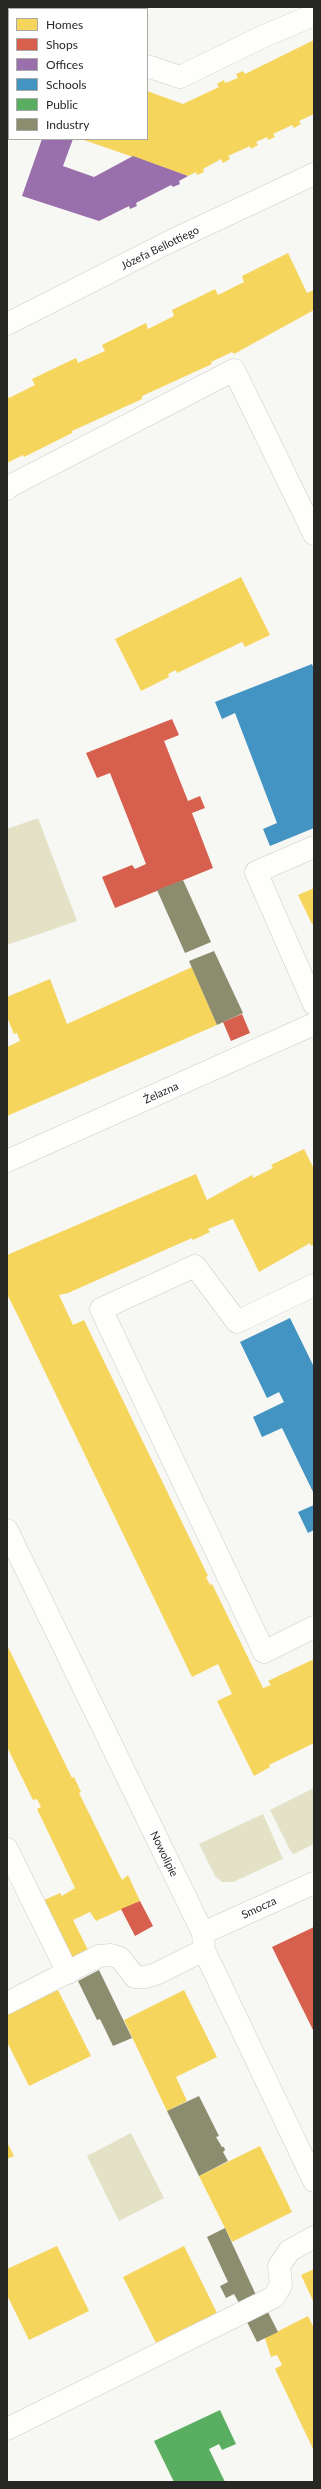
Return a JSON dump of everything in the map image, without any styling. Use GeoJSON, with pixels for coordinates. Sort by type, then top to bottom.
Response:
{"type":"FeatureCollection","features":[{"type":"Feature","properties":{"kind":"street"},"geometry":{"type":"LineString","coordinates":[[148,66],[180,77],[264,36],[314,15]]}},
{"type":"Feature","properties":{"kind":"street","name":"Józefa Bellottiego"},"geometry":{"type":"LineString","coordinates":[[7,324],[171,241],[314,174]]}},
{"type":"Feature","properties":{"kind":"street"},"geometry":{"type":"LineString","coordinates":[[7,489],[8,487],[234,370],[314,534]]}},
{"type":"Feature","properties":{"kind":"street"},"geometry":{"type":"LineString","coordinates":[[314,847],[256,872],[314,1004]]}},
{"type":"Feature","properties":{"kind":"street","name":"Żelazna"},"geometry":{"type":"LineString","coordinates":[[7,1161],[314,1024]]}},
{"type":"Feature","properties":{"kind":"street"},"geometry":{"type":"LineString","coordinates":[[314,1285],[237,1322],[194,1266],[101,1309],[264,1652],[314,1627]]}},
{"type":"Feature","properties":{"kind":"street","name":"Nowolipie"},"geometry":{"type":"LineString","coordinates":[[7,1530],[204,1942],[314,2181]]}},
{"type":"Feature","properties":{"kind":"street"},"geometry":{"type":"LineString","coordinates":[[7,1849],[68,1973],[7,2003]]}},
{"type":"Feature","properties":{"kind":"street","name":"Smocza"},"geometry":{"type":"LineString","coordinates":[[68,1973],[99,1956],[111,1955],[120,1958],[135,1977],[145,1977],[156,1974],[204,1942],[314,1883]]}},
{"type":"Feature","properties":{"kind":"street"},"geometry":{"type":"LineString","coordinates":[[7,2429],[274,2297],[281,2285],[279,2266],[289,2251],[314,2237]]}},
{"type":"Feature","properties":{"kind":"shaded area"},"geometry":{"type":"Polygon","coordinates":[[[38,818],[77,921],[7,945],[7,829],[38,818]]]}},
{"type":"Feature","properties":{"kind":"shaded area"},"geometry":{"type":"Polygon","coordinates":[[[314,1788],[314,1844],[294,1854],[291,1852],[270,1810],[314,1788]]]}},
{"type":"Feature","properties":{"kind":"shaded area"},"geometry":{"type":"Polygon","coordinates":[[[263,1814],[283,1859],[233,1882],[222,1882],[215,1876],[199,1844],[263,1814]]]}},
{"type":"Feature","properties":{"kind":"shaded area"},"geometry":{"type":"Polygon","coordinates":[[[131,2133],[164,2198],[119,2221],[87,2156],[131,2133]]]}},
{"type":"Feature","properties":{"kind":"building: Homes"},"geometry":{"type":"Polygon","coordinates":[[[314,40],[314,114],[299,121],[301,124],[294,128],[292,125],[273,134],[275,137],[268,140],[267,137],[256,142],[258,145],[251,149],[250,146],[228,156],[230,159],[223,163],[221,159],[203,169],[204,172],[197,175],[196,172],[188,176],[84,140],[148,140],[148,91],[183,104],[219,87],[217,84],[224,80],[225,83],[238,78],[236,74],[243,71],[245,74],[314,40]]]}},
{"type":"Feature","properties":{"kind":"building: Homes"},"geometry":{"type":"Polygon","coordinates":[[[288,253],[307,293],[314,290],[314,310],[234,354],[232,352],[211,362],[212,364],[142,396],[142,399],[72,431],[72,433],[24,457],[23,455],[7,463],[7,394],[9,398],[35,385],[32,379],[76,358],[78,363],[105,351],[102,345],[146,323],[148,329],[174,316],[172,310],[215,289],[218,295],[244,282],[242,276],[288,253]]]}},
{"type":"Feature","properties":{"kind":"building: Homes"},"geometry":{"type":"Polygon","coordinates":[[[241,577],[270,635],[245,647],[242,642],[177,673],[176,670],[168,674],[169,677],[141,691],[115,639],[241,577]]]}},
{"type":"Feature","properties":{"kind":"building: Homes"},"geometry":{"type":"Polygon","coordinates":[[[314,888],[314,923],[312,924],[298,895],[314,888]]]}},
{"type":"Feature","properties":{"kind":"building: Homes"},"geometry":{"type":"Polygon","coordinates":[[[192,967],[217,1025],[7,1116],[7,1047],[20,1041],[17,1033],[14,1034],[7,1017],[7,997],[50,979],[67,1024],[192,967]]]}},
{"type":"Feature","properties":{"kind":"building: Homes"},"geometry":{"type":"Polygon","coordinates":[[[304,1149],[314,1169],[314,1244],[311,1246],[310,1243],[259,1272],[233,1219],[208,1229],[210,1232],[193,1240],[192,1238],[68,1293],[59,1295],[73,1325],[84,1320],[208,1576],[206,1577],[210,1585],[212,1584],[263,1688],[271,1685],[268,1681],[314,1659],[314,1743],[269,1765],[270,1767],[254,1776],[217,1701],[232,1694],[218,1664],[192,1677],[7,1294],[7,1255],[196,1174],[207,1200],[252,1175],[253,1178],[273,1168],[271,1165],[304,1149]]]}},
{"type":"Feature","properties":{"kind":"building: Homes"},"geometry":{"type":"Polygon","coordinates":[[[7,1645],[72,1778],[74,1777],[81,1792],[79,1793],[122,1880],[128,1875],[140,1901],[96,1921],[90,1912],[73,1920],[88,1950],[71,1960],[42,1901],[60,1893],[62,1896],[75,1888],[37,1809],[41,1807],[37,1799],[33,1800],[7,1747],[7,1645]]]}},
{"type":"Feature","properties":{"kind":"building: Homes"},"geometry":{"type":"Polygon","coordinates":[[[58,1990],[91,2056],[29,2086],[7,2042],[7,2015],[58,1990]]]}},
{"type":"Feature","properties":{"kind":"building: Homes"},"geometry":{"type":"Polygon","coordinates":[[[184,1990],[217,2057],[176,2077],[187,2101],[167,2111],[124,2020],[184,1990]]]}},
{"type":"Feature","properties":{"kind":"building: Homes"},"geometry":{"type":"Polygon","coordinates":[[[7,2142],[14,2156],[7,2159],[7,2142]]]}},
{"type":"Feature","properties":{"kind":"building: Homes"},"geometry":{"type":"Polygon","coordinates":[[[260,2146],[292,2212],[232,2242],[199,2176],[260,2146]]]}},
{"type":"Feature","properties":{"kind":"building: Homes"},"geometry":{"type":"Polygon","coordinates":[[[57,2246],[89,2311],[29,2340],[7,2295],[7,2269],[57,2246]]]}},
{"type":"Feature","properties":{"kind":"building: Homes"},"geometry":{"type":"Polygon","coordinates":[[[184,2246],[217,2313],[156,2343],[123,2277],[184,2246]]]}},
{"type":"Feature","properties":{"kind":"building: Homes"},"geometry":{"type":"Polygon","coordinates":[[[314,2269],[314,2303],[301,2275],[314,2269]]]}},
{"type":"Feature","properties":{"kind":"building: Homes"},"geometry":{"type":"Polygon","coordinates":[[[308,2316],[314,2328],[314,2451],[275,2369],[282,2365],[277,2355],[271,2357],[265,2338],[308,2316]]]}},
{"type":"Feature","properties":{"kind":"building: Shops"},"geometry":{"type":"Polygon","coordinates":[[[172,719],[179,735],[164,741],[188,801],[200,796],[205,808],[192,813],[213,868],[115,908],[102,877],[132,865],[135,869],[146,864],[110,773],[97,778],[86,753],[172,719]]]}},
{"type":"Feature","properties":{"kind":"building: Shops"},"geometry":{"type":"Polygon","coordinates":[[[242,1014],[250,1033],[231,1041],[223,1022],[242,1014]]]}},
{"type":"Feature","properties":{"kind":"building: Shops"},"geometry":{"type":"Polygon","coordinates":[[[140,1901],[153,1926],[135,1936],[121,1909],[140,1901]]]}},
{"type":"Feature","properties":{"kind":"building: Shops"},"geometry":{"type":"Polygon","coordinates":[[[314,1927],[314,2032],[272,1947],[314,1927]]]}},
{"type":"Feature","properties":{"kind":"building: Offices"},"geometry":{"type":"Polygon","coordinates":[[[42,140],[73,140],[63,166],[94,177],[133,156],[188,176],[179,181],[180,184],[173,187],[171,185],[136,203],[137,206],[130,209],[129,206],[99,221],[22,196],[42,140]]]}},
{"type":"Feature","properties":{"kind":"building: Schools"},"geometry":{"type":"Polygon","coordinates":[[[312,664],[314,669],[314,828],[270,846],[263,829],[277,823],[235,713],[222,719],[215,702],[312,664]]]}},
{"type":"Feature","properties":{"kind":"building: Schools"},"geometry":{"type":"Polygon","coordinates":[[[290,1318],[314,1367],[314,1494],[282,1428],[262,1437],[253,1417],[284,1402],[279,1392],[267,1398],[240,1342],[290,1318]]]}},
{"type":"Feature","properties":{"kind":"building: Schools"},"geometry":{"type":"Polygon","coordinates":[[[314,1505],[314,1530],[308,1533],[298,1512],[314,1505]]]}},
{"type":"Feature","properties":{"kind":"building: Public"},"geometry":{"type":"Polygon","coordinates":[[[220,2410],[236,2444],[222,2450],[219,2444],[209,2449],[225,2482],[174,2482],[154,2441],[220,2410]]]}},
{"type":"Feature","properties":{"kind":"building: Industry"},"geometry":{"type":"Polygon","coordinates":[[[183,880],[211,942],[185,953],[157,890],[183,880]]]}},
{"type":"Feature","properties":{"kind":"building: Industry"},"geometry":{"type":"Polygon","coordinates":[[[214,951],[243,1013],[217,1025],[189,961],[214,951]]]}},
{"type":"Feature","properties":{"kind":"building: Industry"},"geometry":{"type":"Polygon","coordinates":[[[99,1970],[132,2038],[113,2046],[100,2019],[97,2020],[78,1981],[99,1970]]]}},
{"type":"Feature","properties":{"kind":"building: Industry"},"geometry":{"type":"Polygon","coordinates":[[[199,2096],[219,2136],[216,2137],[222,2147],[224,2147],[225,2150],[223,2152],[228,2161],[199,2176],[167,2111],[199,2096]]]}},
{"type":"Feature","properties":{"kind":"building: Industry"},"geometry":{"type":"Polygon","coordinates":[[[225,2228],[256,2295],[239,2303],[234,2294],[226,2298],[220,2286],[228,2282],[207,2237],[225,2228]]]}},
{"type":"Feature","properties":{"kind":"building: Industry"},"geometry":{"type":"Polygon","coordinates":[[[268,2312],[278,2332],[257,2342],[247,2322],[268,2312]]]}}]}
